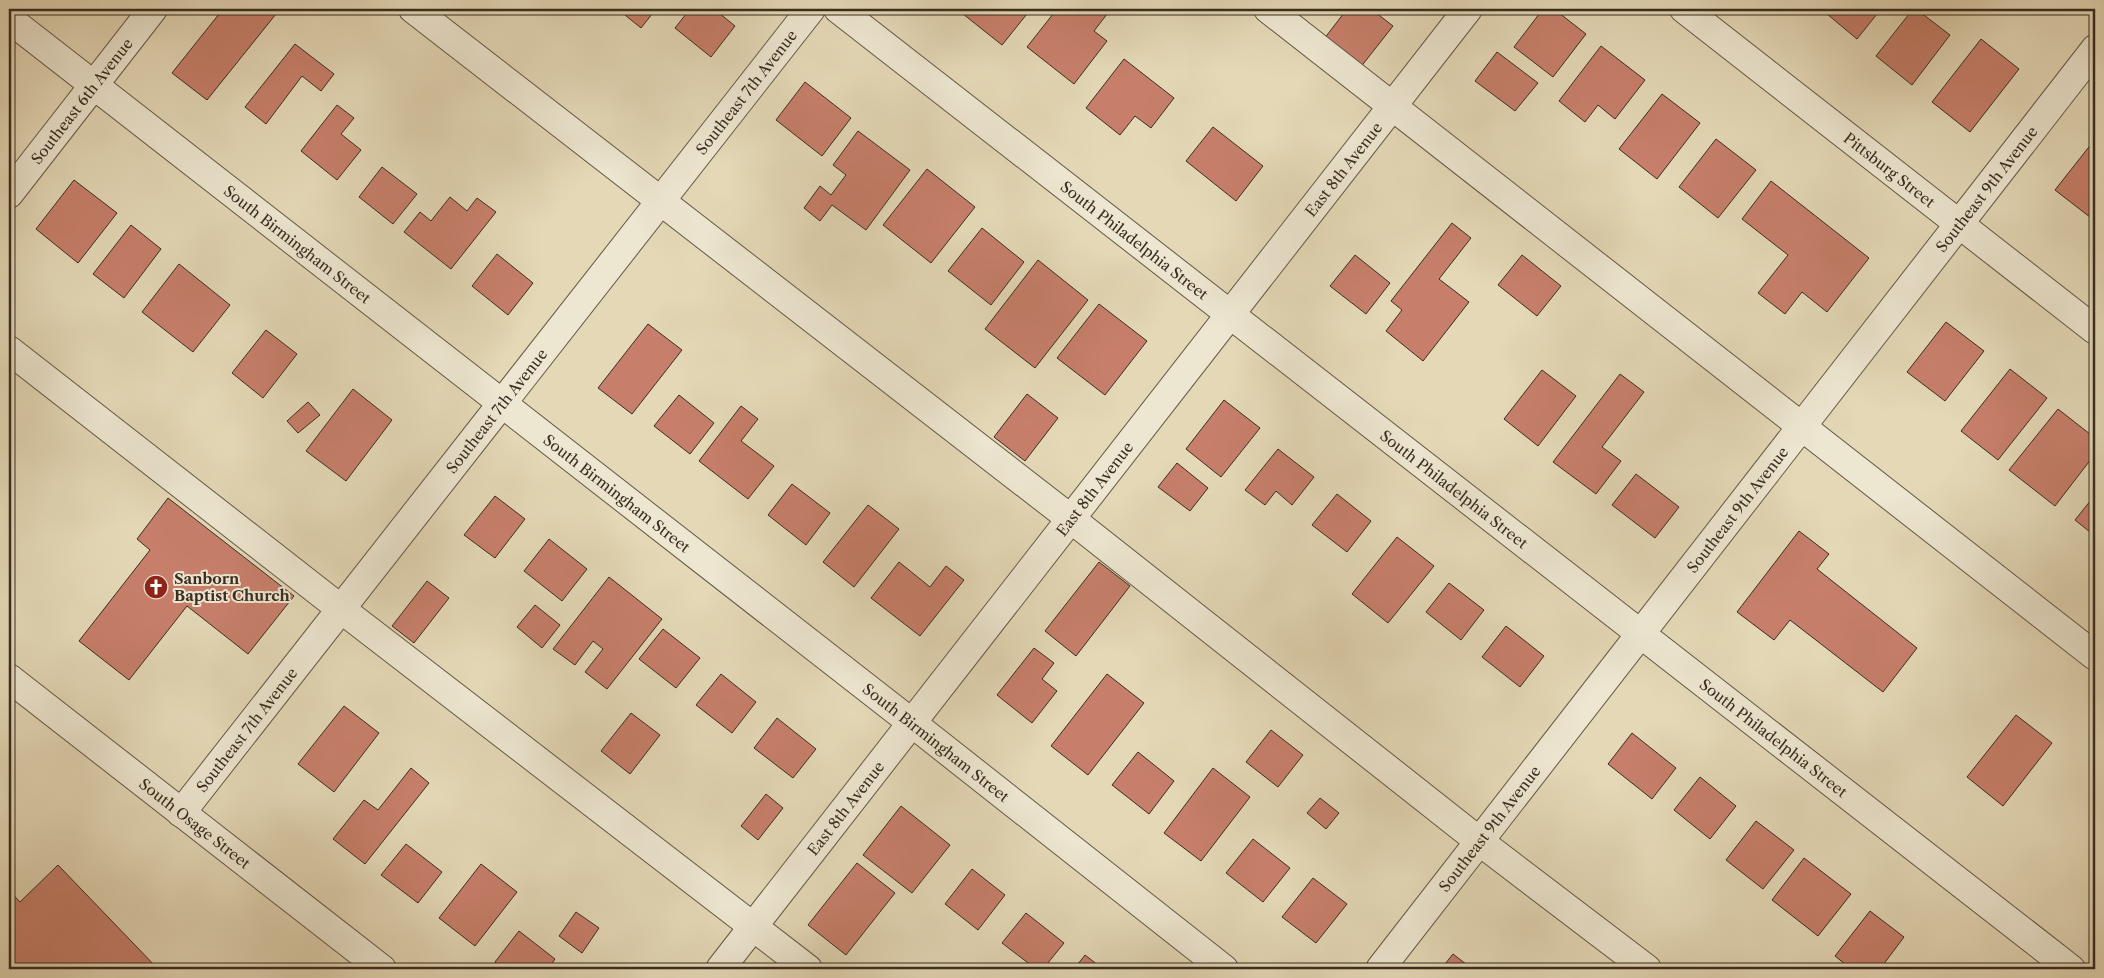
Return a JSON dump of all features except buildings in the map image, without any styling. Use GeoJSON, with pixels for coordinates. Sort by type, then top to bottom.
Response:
{"type":"FeatureCollection","features":[{"type":"Feature","properties":{"kind":"street","name":"Southeast 6th Avenue"},"geometry":{"type":"LineString","coordinates":[[9,194],[153,9]]}},
{"type":"Feature","properties":{"kind":"street"},"geometry":{"type":"LineString","coordinates":[[413,9],[659,202],[1071,519],[1479,841],[1647,969]]}},
{"type":"Feature","properties":{"kind":"street","name":"Southeast 7th Avenue"},"geometry":{"type":"LineString","coordinates":[[181,813],[811,9]]}},
{"type":"Feature","properties":{"kind":"street","name":"South Philadelphia Street"},"geometry":{"type":"LineString","coordinates":[[838,9],[2071,969]]}},
{"type":"Feature","properties":{"kind":"street"},"geometry":{"type":"LineString","coordinates":[[1268,9],[2095,656]]}},
{"type":"Feature","properties":{"kind":"street","name":"East 8th Avenue"},"geometry":{"type":"LineString","coordinates":[[720,969],[1468,9]]}},
{"type":"Feature","properties":{"kind":"street","name":"Pittsburg Street"},"geometry":{"type":"LineString","coordinates":[[1684,9],[2095,330]]}},
{"type":"Feature","properties":{"kind":"street","name":"South Birmingham Street"},"geometry":{"type":"LineString","coordinates":[[9,19],[912,722],[1224,969]]}},
{"type":"Feature","properties":{"kind":"street","name":"Southeast 9th Avenue"},"geometry":{"type":"LineString","coordinates":[[1380,969],[2095,49]]}},
{"type":"Feature","properties":{"kind":"street"},"geometry":{"type":"LineString","coordinates":[[9,350],[808,969]]}},
{"type":"Feature","properties":{"kind":"street","name":"South Osage Street"},"geometry":{"type":"LineString","coordinates":[[9,678],[382,969]]}},
{"type":"Feature","properties":{"kind":"place","name":"Sanborn Baptist Church"},"geometry":{"type":"Point","coordinates":[156,587]}}]}
